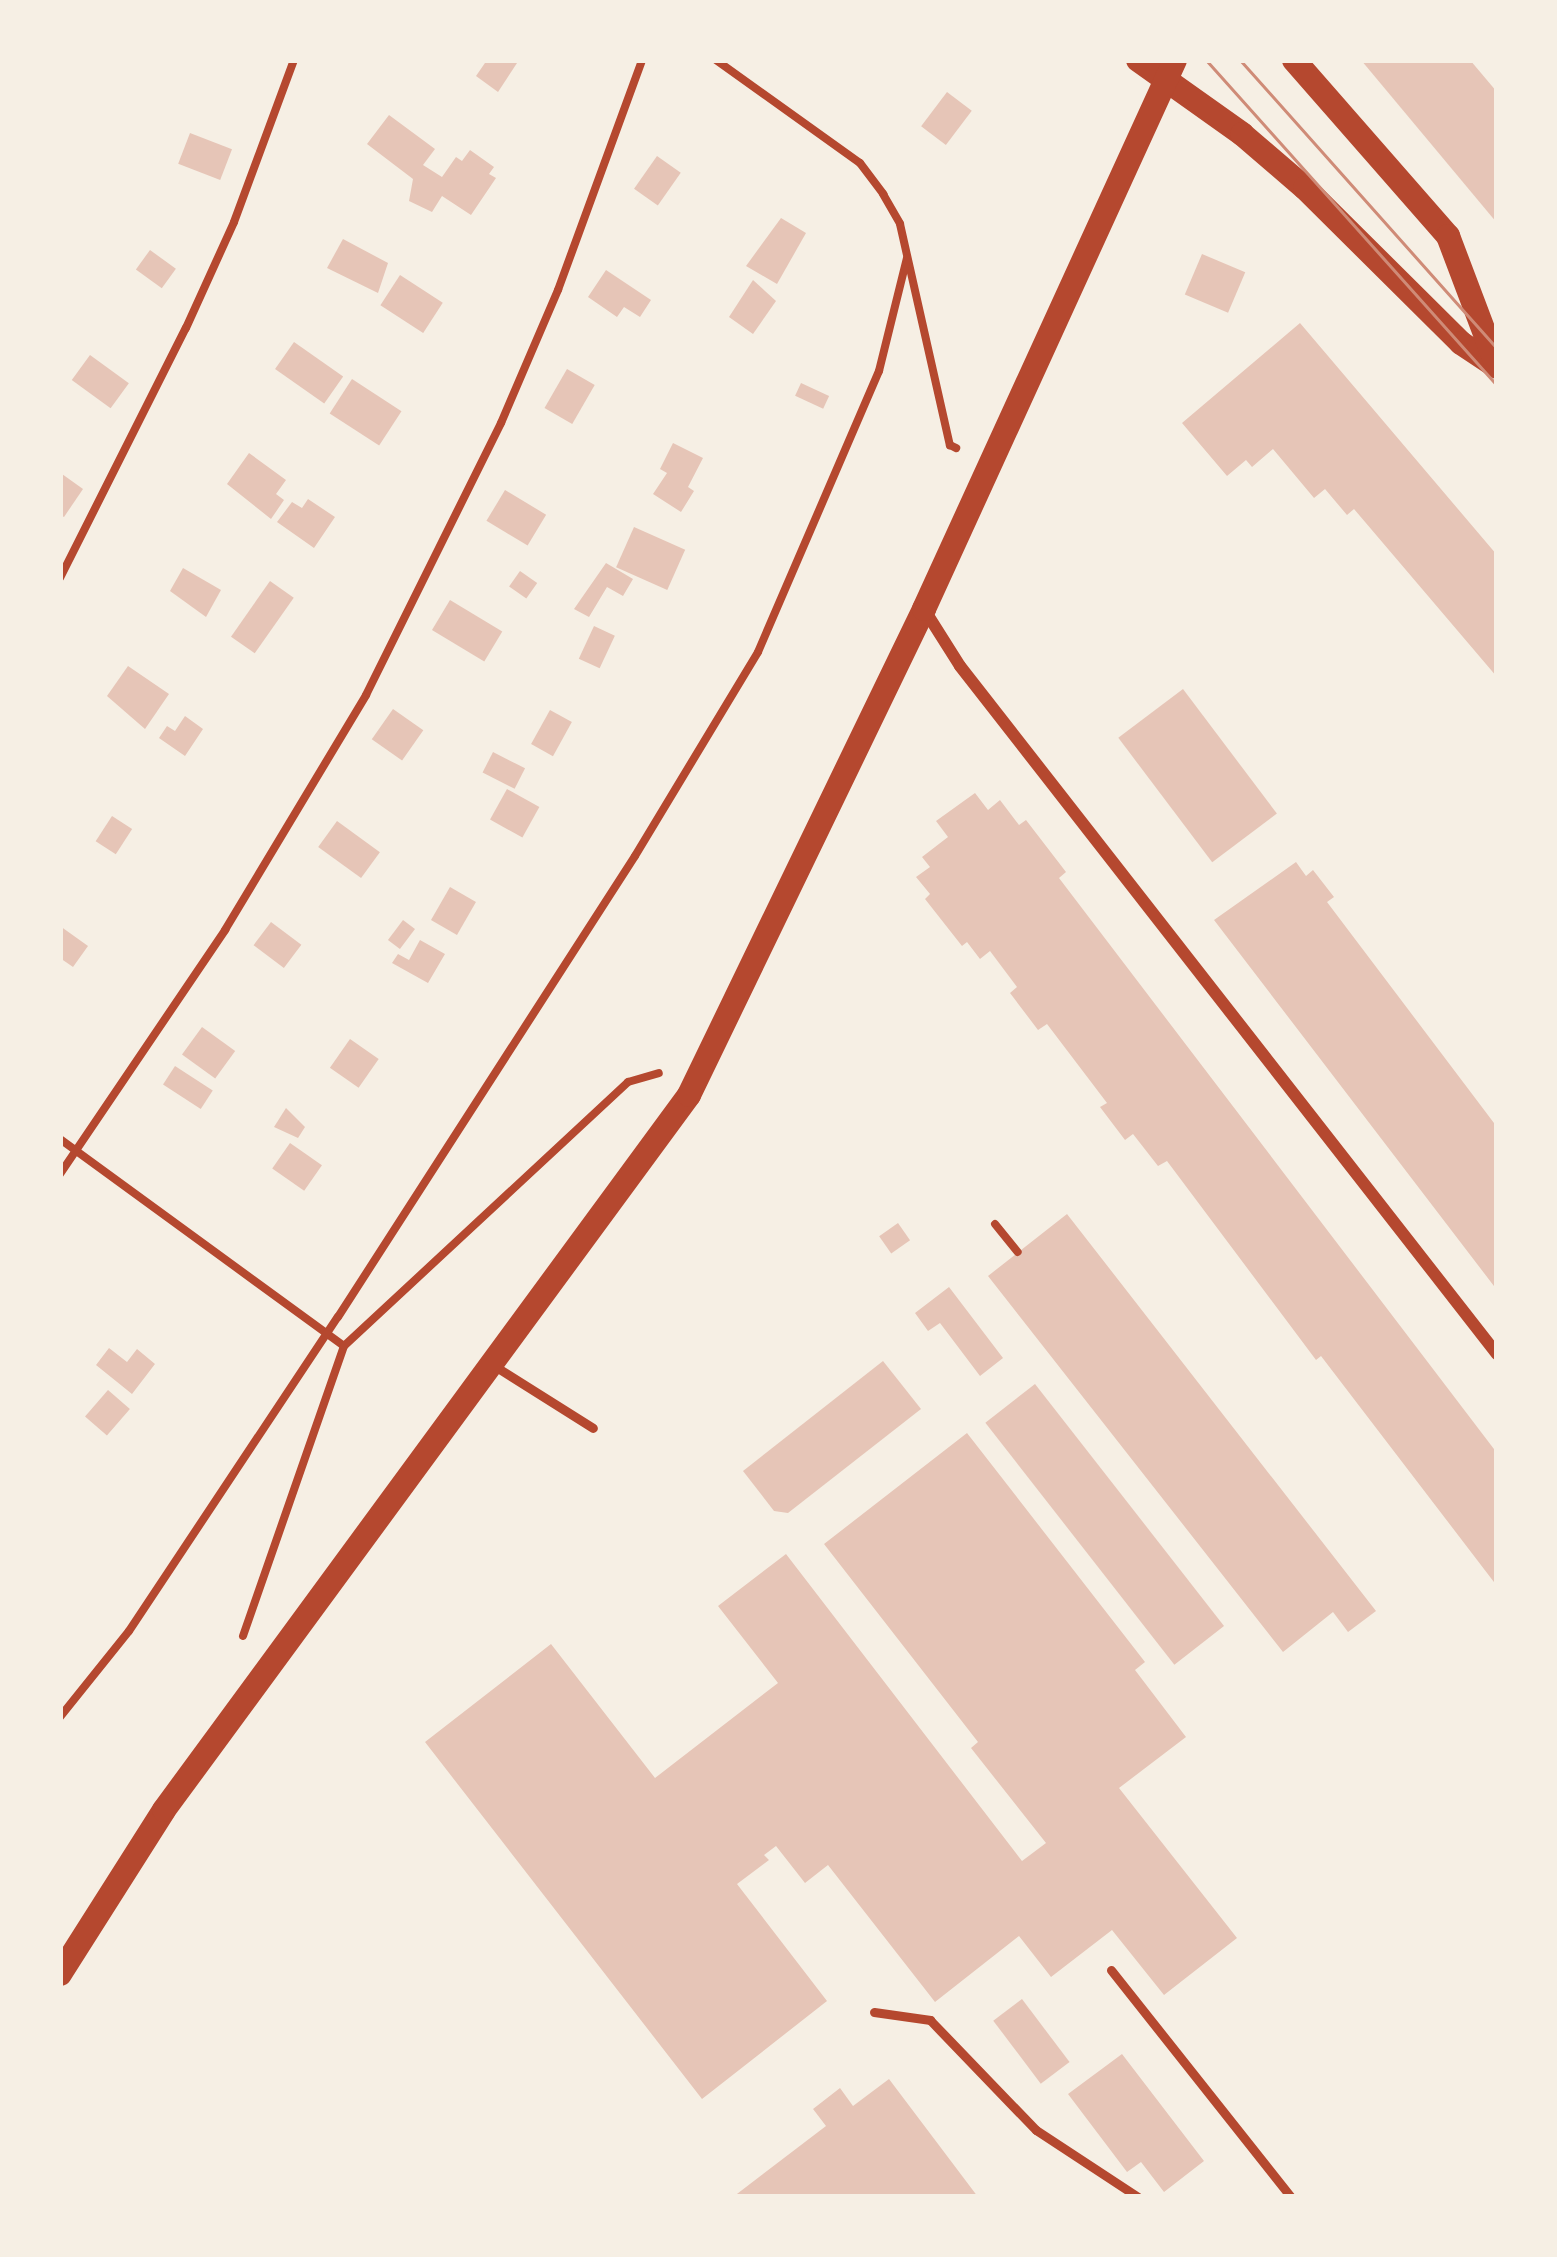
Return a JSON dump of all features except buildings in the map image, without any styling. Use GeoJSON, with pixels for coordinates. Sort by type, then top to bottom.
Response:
{"type":"FeatureCollection","features":[{"type":"Feature","properties":{"kind":"main road"},"geometry":{"type":"LineString","coordinates":[[1138,60],[1170,70],[1305,188],[1461,343],[1497,366]]}},
{"type":"Feature","properties":{"kind":"main road"},"geometry":{"type":"LineString","coordinates":[[1294,60],[1448,236],[1497,366]]}},
{"type":"Feature","properties":{"kind":"main road"},"geometry":{"type":"LineString","coordinates":[[60,1974],[164,1810],[689,1095],[924,609],[1170,70]]}},
{"type":"Feature","properties":{"kind":"street"},"geometry":{"type":"LineString","coordinates":[[924,609],[960,666],[1497,1354]]}},
{"type":"Feature","properties":{"kind":"lane"},"geometry":{"type":"LineString","coordinates":[[493,1365],[593,1428]]}},
{"type":"Feature","properties":{"kind":"lane"},"geometry":{"type":"LineString","coordinates":[[1111,1970],[1291,2197]]}},
{"type":"Feature","properties":{"kind":"lane"},"geometry":{"type":"LineString","coordinates":[[874,2012],[930,2020],[1036,2130],[1138,2197]]}},
{"type":"Feature","properties":{"kind":"path"},"geometry":{"type":"LineString","coordinates":[[60,578],[234,222],[294,60]]}},
{"type":"Feature","properties":{"kind":"path"},"geometry":{"type":"LineString","coordinates":[[60,1174],[304,805],[395,639],[501,423],[559,290],[642,60]]}},
{"type":"Feature","properties":{"kind":"path"},"geometry":{"type":"LineString","coordinates":[[716,60],[860,163],[900,224],[950,445],[991,464]]}},
{"type":"Feature","properties":{"kind":"path"},"geometry":{"type":"LineString","coordinates":[[60,1717],[129,1631],[326,1334],[635,856],[758,652],[879,371],[907,258]]}},
{"type":"Feature","properties":{"kind":"path"},"geometry":{"type":"LineString","coordinates":[[263,1678],[238,1649],[344,1346],[628,1082],[656,1071],[689,1095]]}},
{"type":"Feature","properties":{"kind":"path"},"geometry":{"type":"LineString","coordinates":[[60,1139],[344,1346]]}},
{"type":"Feature","properties":{"kind":"path"},"geometry":{"type":"LineString","coordinates":[[995,1223],[1018,1252]]}},
{"type":"Feature","properties":{"kind":"tram line"},"geometry":{"type":"LineString","coordinates":[[1206,60],[1497,386]]}},
{"type":"Feature","properties":{"kind":"tram line"},"geometry":{"type":"LineString","coordinates":[[1240,60],[1497,348]]}}]}
